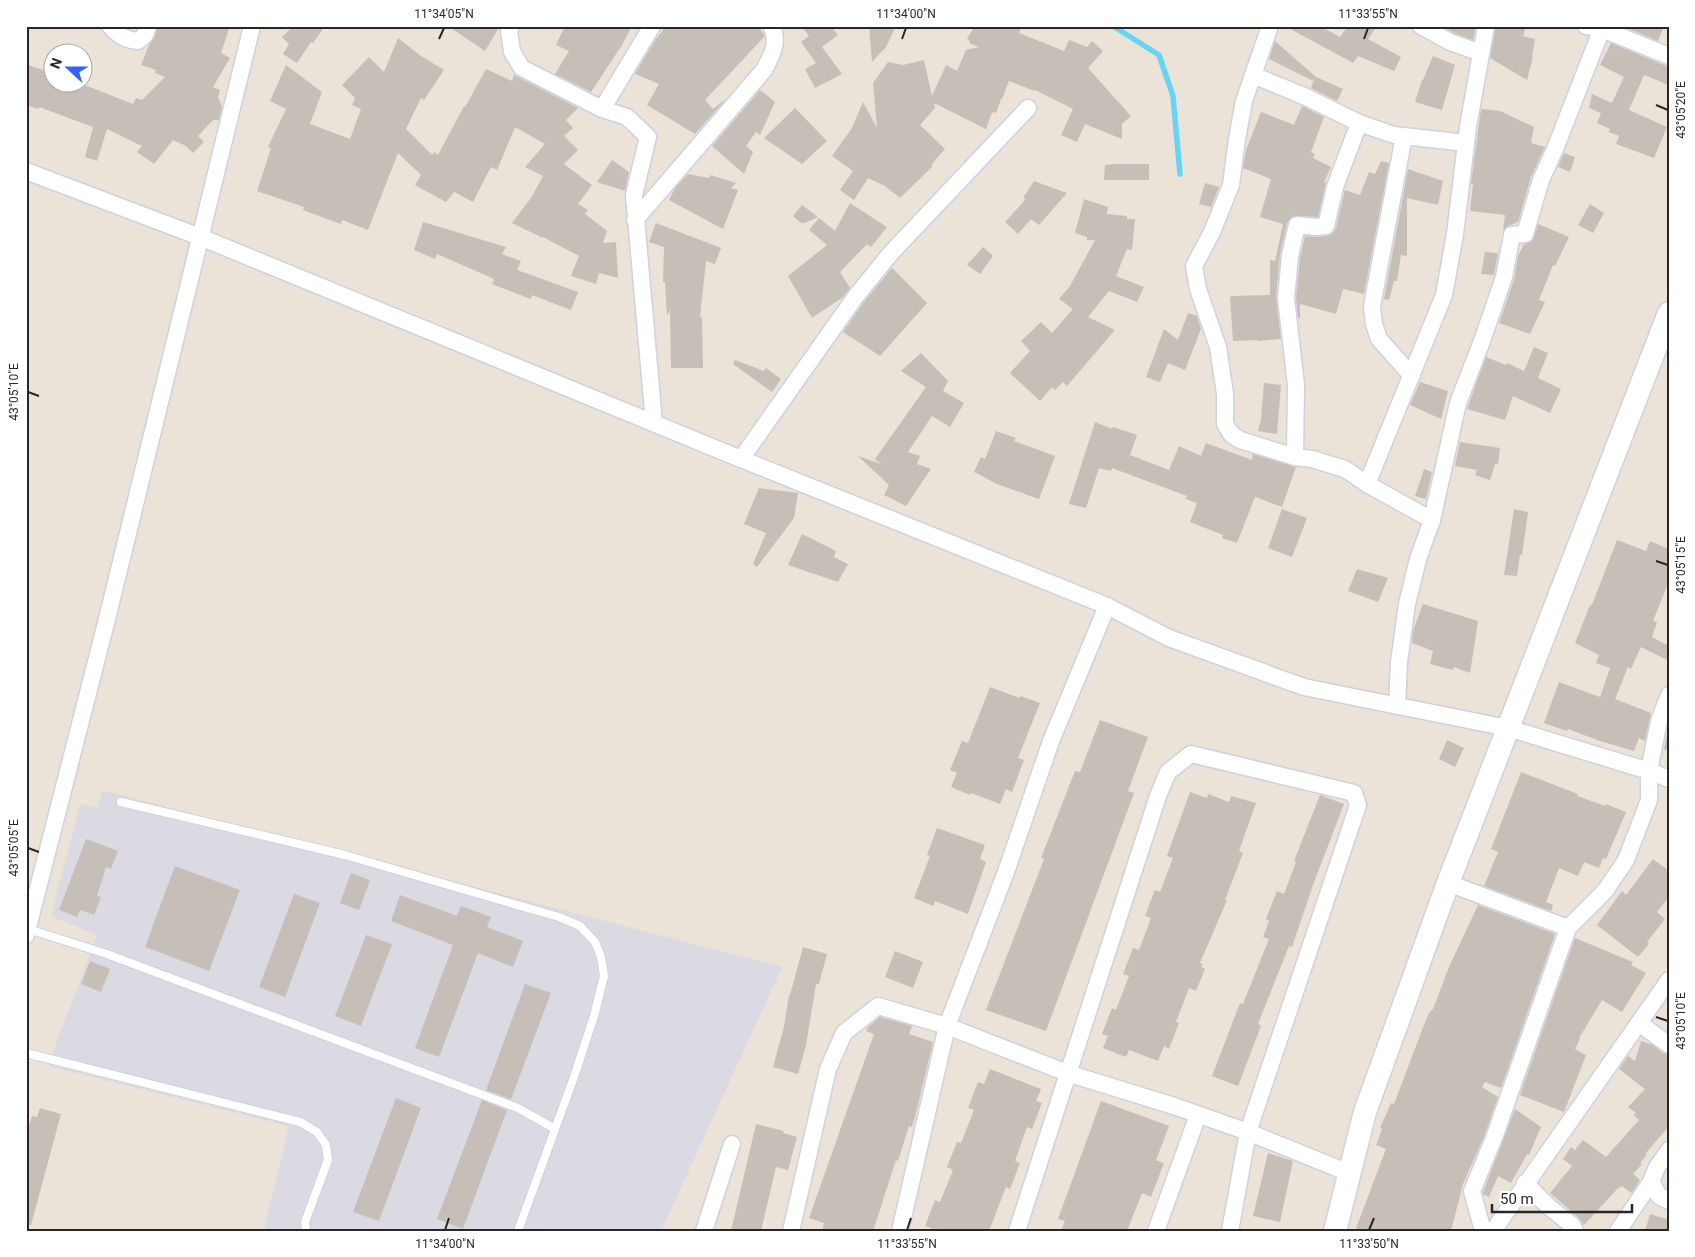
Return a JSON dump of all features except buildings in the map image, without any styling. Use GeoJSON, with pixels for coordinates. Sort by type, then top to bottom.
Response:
{"type":"FeatureCollection","features":[{"type":"Feature","properties":{"kind":"street"},"geometry":{"type":"LineString","coordinates":[[110,26],[117,34],[128,41],[138,41],[145,35],[148,26]]}},
{"type":"Feature","properties":{"kind":"street"},"geometry":{"type":"LineString","coordinates":[[27,932],[107,620],[252,26]]}},
{"type":"Feature","properties":{"kind":"street"},"geometry":{"type":"LineString","coordinates":[[511,26],[509,30],[512,52],[522,68],[602,109],[627,117],[648,137],[634,195],[654,423]]}},
{"type":"Feature","properties":{"kind":"street"},"geometry":{"type":"LineString","coordinates":[[602,109],[652,26]]}},
{"type":"Feature","properties":{"kind":"street"},"geometry":{"type":"LineString","coordinates":[[636,220],[764,70],[775,49],[771,26]]}},
{"type":"Feature","properties":{"kind":"street"},"geometry":{"type":"LineString","coordinates":[[1270,26],[1244,101],[1231,185],[1212,232],[1194,266],[1198,289],[1218,347],[1225,394],[1225,424],[1231,434],[1240,440],[1295,457],[1312,459],[1345,469],[1367,484],[1432,520]]}},
{"type":"Feature","properties":{"kind":"street"},"geometry":{"type":"LineString","coordinates":[[1421,26],[1450,42],[1481,53]]}},
{"type":"Feature","properties":{"kind":"street"},"geometry":{"type":"LineString","coordinates":[[1367,484],[1444,295],[1455,234],[1466,143],[1486,26]]}},
{"type":"Feature","properties":{"kind":"street"},"geometry":{"type":"LineString","coordinates":[[1397,706],[1399,662],[1407,604],[1418,559],[1432,520],[1458,403],[1504,277],[1512,236],[1525,234],[1541,180],[1555,149],[1597,27],[1669,56]]}},
{"type":"Feature","properties":{"kind":"street"},"geometry":{"type":"LineString","coordinates":[[1253,75],[1306,97],[1359,123],[1394,135],[1466,143]]}},
{"type":"Feature","properties":{"kind":"street"},"geometry":{"type":"LineString","coordinates":[[741,460],[856,296],[891,253],[1028,108]]}},
{"type":"Feature","properties":{"kind":"street"},"geometry":{"type":"LineString","coordinates":[[1295,457],[1296,385],[1286,298],[1290,256],[1297,225],[1326,226],[1335,187],[1359,123]]}},
{"type":"Feature","properties":{"kind":"street"},"geometry":{"type":"LineString","coordinates":[[1404,136],[1372,306],[1374,324],[1379,339],[1412,376]]}},
{"type":"Feature","properties":{"kind":"street"},"geometry":{"type":"LineString","coordinates":[[26,171],[200,237],[741,460],[1107,606],[1169,638],[1304,687],[1508,728],[1649,771],[1669,779]]}},
{"type":"Feature","properties":{"kind":"street"},"geometry":{"type":"LineString","coordinates":[[1334,1231],[1365,1112],[1448,883],[1669,313]]}},
{"type":"Feature","properties":{"kind":"street"},"geometry":{"type":"LineString","coordinates":[[900,1231],[947,1026],[1006,872],[1051,740],[1107,606]]}},
{"type":"Feature","properties":{"kind":"street"},"geometry":{"type":"LineString","coordinates":[[1483,1231],[1472,1191],[1494,1138],[1568,928],[1605,891],[1626,860],[1649,800],[1649,771],[1660,721],[1669,695]]}},
{"type":"Feature","properties":{"kind":"street"},"geometry":{"type":"LineString","coordinates":[[1017,1231],[1158,796],[1168,772],[1191,754],[1354,793],[1358,805],[1248,1132],[1230,1231]]}},
{"type":"Feature","properties":{"kind":"street"},"geometry":{"type":"LineString","coordinates":[[1448,883],[1568,928]]}},
{"type":"Feature","properties":{"kind":"street"},"geometry":{"type":"LineString","coordinates":[[1493,1231],[1669,980]]}},
{"type":"Feature","properties":{"kind":"street"},"geometry":{"type":"LineString","coordinates":[[791,1231],[828,1069],[844,1033],[878,1006],[947,1026],[1067,1073],[1248,1132],[1349,1173]]}},
{"type":"Feature","properties":{"kind":"street"},"geometry":{"type":"LineString","coordinates":[[1639,1024],[1669,1045]]}},
{"type":"Feature","properties":{"kind":"street"},"geometry":{"type":"LineString","coordinates":[[1156,1231],[1198,1115]]}},
{"type":"Feature","properties":{"kind":"street"},"geometry":{"type":"LineString","coordinates":[[704,1231],[732,1144]]}},
{"type":"Feature","properties":{"kind":"street"},"geometry":{"type":"LineString","coordinates":[[1618,1231],[1651,1182],[1657,1167],[1669,1150]]}},
{"type":"Feature","properties":{"kind":"street"},"geometry":{"type":"LineString","coordinates":[[1651,1182],[1659,1196],[1669,1201]]}},
{"type":"Feature","properties":{"kind":"street"},"geometry":{"type":"LineString","coordinates":[[1525,1183],[1549,1207],[1572,1225],[1576,1231]]}},
{"type":"Feature","properties":{"kind":"lane"},"geometry":{"type":"LineString","coordinates":[[121,802],[345,855],[559,917],[580,926],[595,942],[601,957],[604,976],[586,1042],[518,1231]]}},
{"type":"Feature","properties":{"kind":"lane"},"geometry":{"type":"LineString","coordinates":[[27,932],[104,953],[518,1108],[555,1130]]}},
{"type":"Feature","properties":{"kind":"lane"},"geometry":{"type":"LineString","coordinates":[[26,1054],[300,1122],[317,1132],[326,1145],[328,1160],[304,1222],[306,1231]]}},
{"type":"Feature","properties":{"kind":"shaded area"},"geometry":{"type":"Polygon","coordinates":[[[102,790],[782,967],[661,1231],[264,1231],[289,1126],[48,1066],[97,935],[51,916],[80,804],[98,808],[102,790]]]}},
{"type":"Feature","properties":{"kind":"waterway"},"geometry":{"type":"LineString","coordinates":[[1113,26],[1159,55],[1173,96],[1180,174]]}}]}
